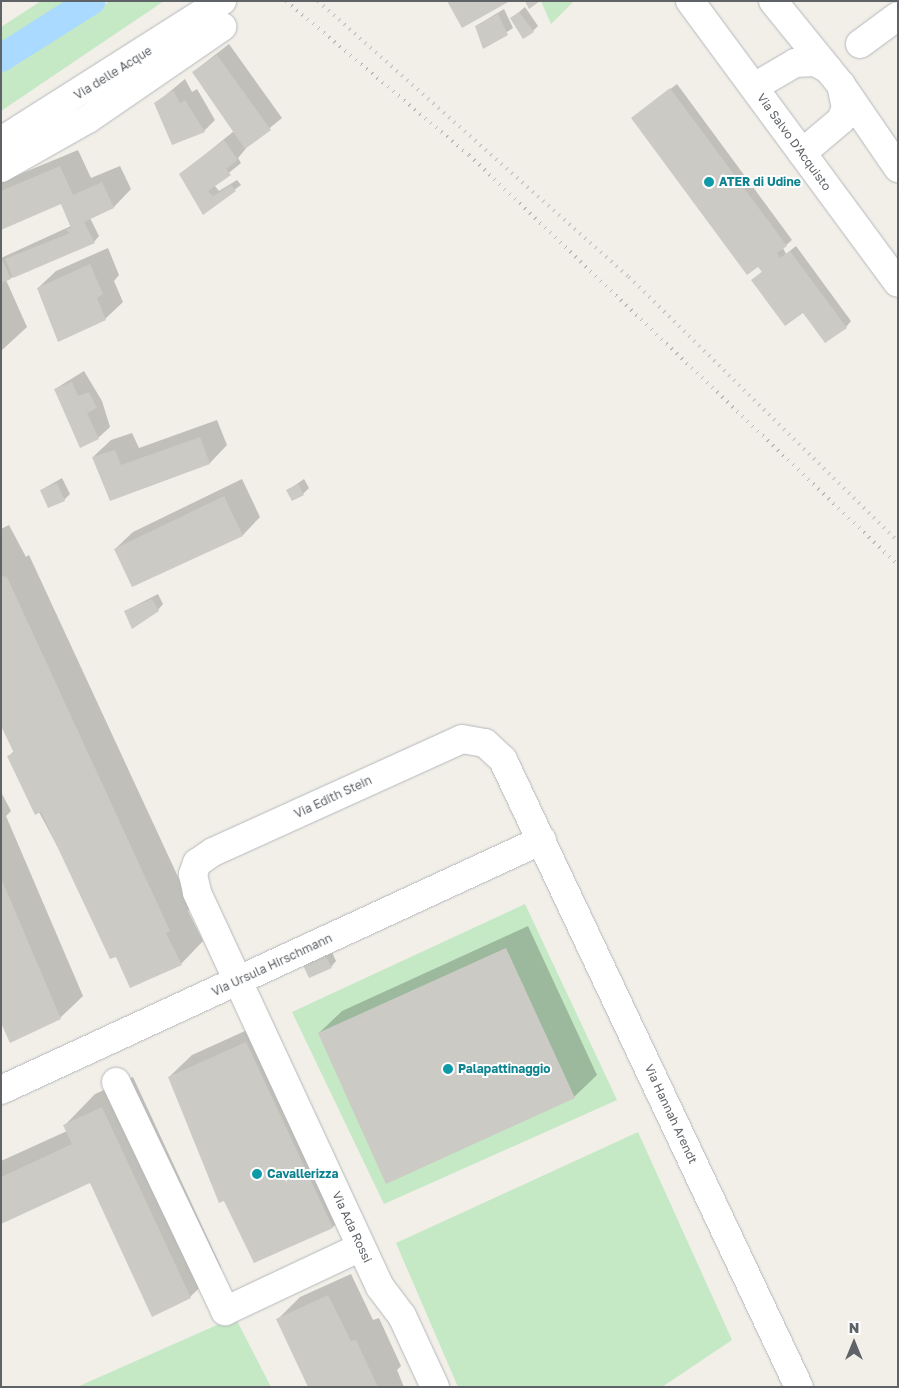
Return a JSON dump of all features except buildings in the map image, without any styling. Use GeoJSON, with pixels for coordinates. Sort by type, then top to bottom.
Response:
{"type":"FeatureCollection","features":[{"type":"Feature","properties":{"kind":"street","name":"Via Salvo D'Acquisto"},"geometry":{"type":"LineString","coordinates":[[690,1],[898,284]]}},
{"type":"Feature","properties":{"kind":"street"},"geometry":{"type":"LineString","coordinates":[[773,1],[834,77],[898,168]]}},
{"type":"Feature","properties":{"kind":"street"},"geometry":{"type":"LineString","coordinates":[[1,168],[88,119],[222,14]]}},
{"type":"Feature","properties":{"kind":"street","name":"Via delle Acque"},"geometry":{"type":"LineString","coordinates":[[1,141],[222,14]]}},
{"type":"Feature","properties":{"kind":"street"},"geometry":{"type":"LineString","coordinates":[[860,44],[898,16]]}},
{"type":"Feature","properties":{"kind":"street"},"geometry":{"type":"LineString","coordinates":[[754,87],[795,63],[814,62],[834,77],[846,108],[841,120],[802,153]]}},
{"type":"Feature","properties":{"kind":"street","name":"Via Edith Stein"},"geometry":{"type":"LineString","coordinates":[[238,981],[194,882],[197,863],[213,852],[462,739],[485,743],[503,760],[542,840]]}},
{"type":"Feature","properties":{"kind":"street","name":"Via Ursula Hirschmann"},"geometry":{"type":"LineString","coordinates":[[1,1090],[542,840]]}},
{"type":"Feature","properties":{"kind":"street","name":"Via Hannah Arendt"},"geometry":{"type":"LineString","coordinates":[[542,840],[799,1387]]}},
{"type":"Feature","properties":{"kind":"street","name":"Via Ada Rossi"},"geometry":{"type":"LineString","coordinates":[[238,981],[380,1287],[402,1316],[435,1387]]}},
{"type":"Feature","properties":{"kind":"street"},"geometry":{"type":"LineString","coordinates":[[116,1082],[225,1311],[361,1247]]}},
{"type":"Feature","properties":{"kind":"green space"},"geometry":{"type":"Polygon","coordinates":[[[41,1],[69,1],[1,44],[1,27],[41,1]]]}},
{"type":"Feature","properties":{"kind":"green space"},"geometry":{"type":"Polygon","coordinates":[[[110,1],[164,1],[1,111],[1,72],[110,1]]]}},
{"type":"Feature","properties":{"kind":"green space"},"geometry":{"type":"Polygon","coordinates":[[[541,1],[574,1],[551,24],[541,1]]]}},
{"type":"Feature","properties":{"kind":"green space","name":"Palapattinaggio"},"geometry":{"type":"Polygon","coordinates":[[[525,904],[617,1100],[384,1204],[292,1012],[525,904]]]}},
{"type":"Feature","properties":{"kind":"green space"},"geometry":{"type":"Polygon","coordinates":[[[638,1132],[732,1340],[662,1387],[458,1387],[396,1243],[638,1132]]]}},
{"type":"Feature","properties":{"kind":"green space"},"geometry":{"type":"Polygon","coordinates":[[[235,1317],[271,1387],[77,1387],[235,1317]]]}},
{"type":"Feature","properties":{"kind":"waterway"},"geometry":{"type":"LineString","coordinates":[[1,58],[91,1]]}},
{"type":"Feature","properties":{"kind":"railway"},"geometry":{"type":"LineString","coordinates":[[286,1],[469,155],[898,565]]}},
{"type":"Feature","properties":{"kind":"railway"},"geometry":{"type":"LineString","coordinates":[[318,1],[629,277],[898,541]]}},
{"type":"Feature","properties":{"kind":"place","name":"ATER di Udine"},"geometry":{"type":"Point","coordinates":[709,182]}},
{"type":"Feature","properties":{"kind":"place","name":"Palapattinaggio"},"geometry":{"type":"Point","coordinates":[448,1069]}},
{"type":"Feature","properties":{"kind":"place","name":"Cavallerizza"},"geometry":{"type":"Point","coordinates":[257,1174]}}]}
